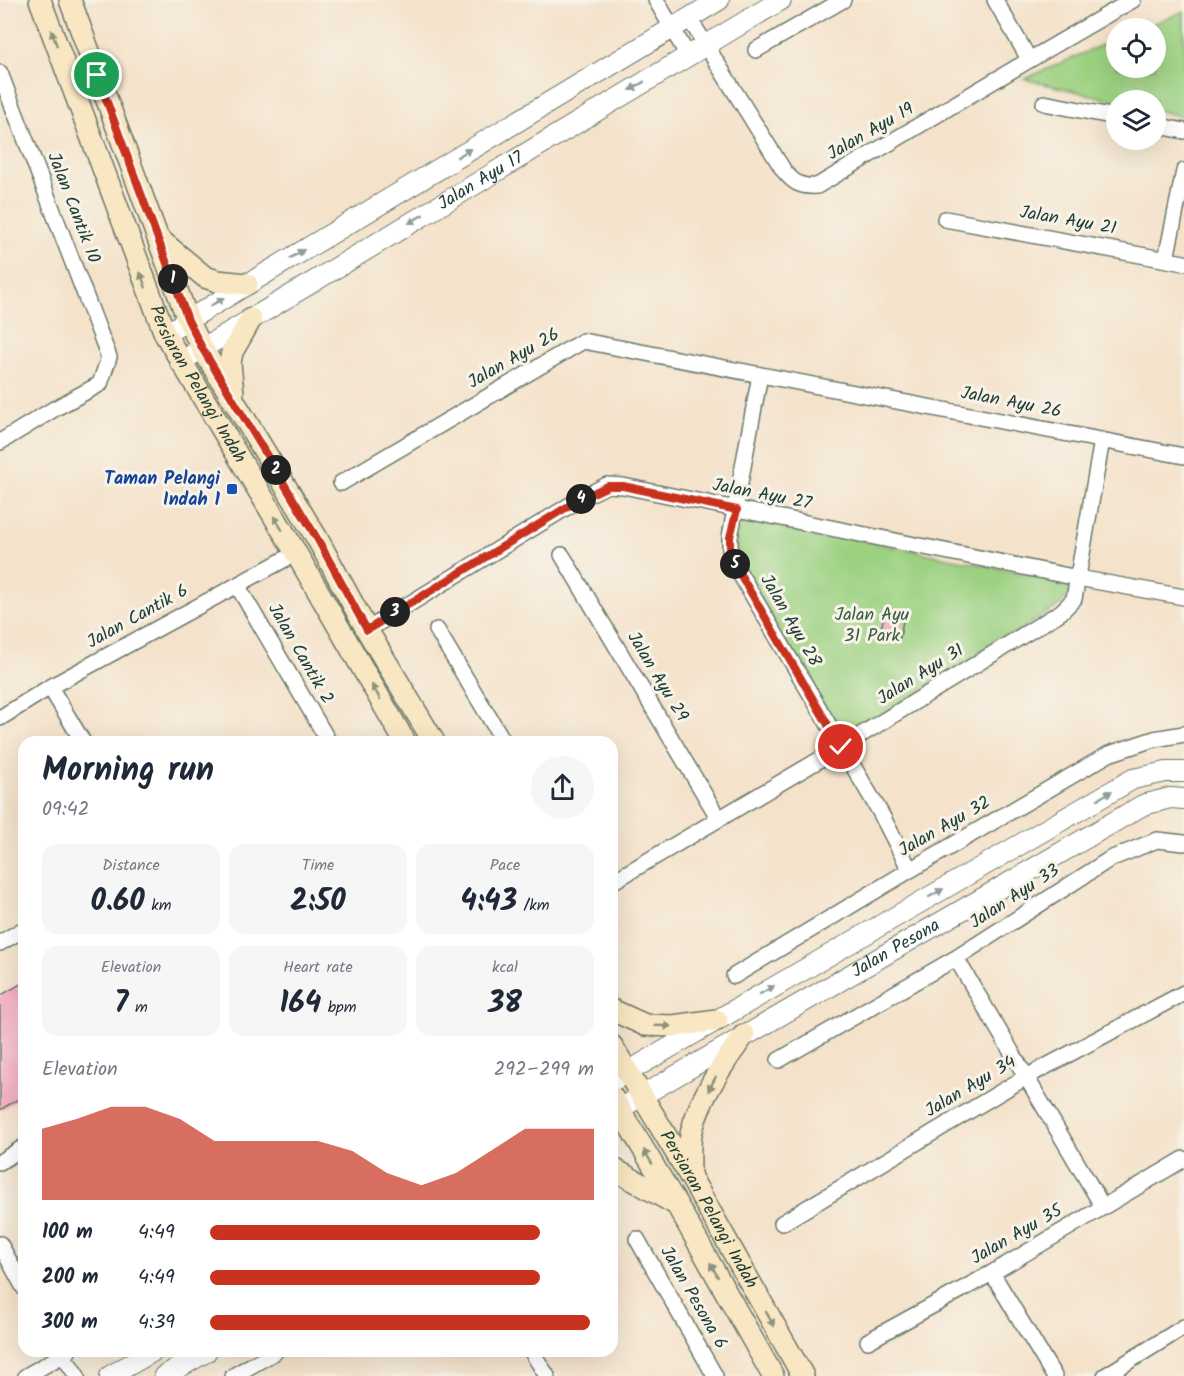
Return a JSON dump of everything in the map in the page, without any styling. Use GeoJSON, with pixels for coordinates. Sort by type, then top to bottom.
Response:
{"type":"FeatureCollection","features":[{"type":"Feature","properties":{"kind":"main road","name":"Persiaran Pelangi Indah"},"geometry":{"type":"LineString","coordinates":[[40,0],[165,334],[296,553],[402,736]]}},
{"type":"Feature","properties":{"kind":"main road","name":"Persiaran Pelangi Indah"},"geometry":{"type":"LineString","coordinates":[[69,0],[188,320],[202,348],[309,525],[367,630],[430,736]]}},
{"type":"Feature","properties":{"kind":"main road"},"geometry":{"type":"LineString","coordinates":[[159,239],[205,276],[217,281],[247,284]]}},
{"type":"Feature","properties":{"kind":"main road"},"geometry":{"type":"LineString","coordinates":[[233,399],[230,363],[232,352],[251,319]]}},
{"type":"Feature","properties":{"kind":"main road"},"geometry":{"type":"LineString","coordinates":[[296,553],[306,547],[309,540],[309,525]]}},
{"type":"Feature","properties":{"kind":"main road"},"geometry":{"type":"LineString","coordinates":[[618,1013],[645,1025],[673,1026],[717,1020]]}},
{"type":"Feature","properties":{"kind":"main road"},"geometry":{"type":"LineString","coordinates":[[690,1176],[691,1134],[706,1094],[723,1063],[744,1035]]}},
{"type":"Feature","properties":{"kind":"main road","name":"Persiaran Pelangi Indah"},"geometry":{"type":"LineString","coordinates":[[619,1076],[641,1095],[690,1176],[802,1376]]}},
{"type":"Feature","properties":{"kind":"main road","name":"Persiaran Pelangi Indah"},"geometry":{"type":"LineString","coordinates":[[618,1112],[677,1205],[773,1376]]}},
{"type":"Feature","properties":{"kind":"main road"},"geometry":{"type":"LineString","coordinates":[[618,1171],[677,1205]]}},
{"type":"Feature","properties":{"kind":"street"},"geometry":{"type":"LineString","coordinates":[[656,0],[688,56]]}},
{"type":"Feature","properties":{"kind":"street","name":"Jalan Ayu 17"},"geometry":{"type":"LineString","coordinates":[[165,334],[718,0]]}},
{"type":"Feature","properties":{"kind":"street","name":"Jalan Ayu 17"},"geometry":{"type":"LineString","coordinates":[[180,362],[781,0]]}},
{"type":"Feature","properties":{"kind":"street"},"geometry":{"type":"LineString","coordinates":[[756,50],[843,0]]}},
{"type":"Feature","properties":{"kind":"street"},"geometry":{"type":"LineString","coordinates":[[995,0],[1029,59]]}},
{"type":"Feature","properties":{"kind":"street","name":"Jalan Ayu 19"},"geometry":{"type":"LineString","coordinates":[[689,18],[784,171],[794,183],[805,187],[817,186],[1029,59],[1134,0]]}},
{"type":"Feature","properties":{"kind":"street","name":"Jalan Cantik 10"},"geometry":{"type":"LineString","coordinates":[[0,73],[109,357],[100,384],[0,442]]}},
{"type":"Feature","properties":{"kind":"street"},"geometry":{"type":"LineString","coordinates":[[1044,103],[1106,115]]}},
{"type":"Feature","properties":{"kind":"street"},"geometry":{"type":"LineString","coordinates":[[1166,127],[1184,131]]}},
{"type":"Feature","properties":{"kind":"street"},"geometry":{"type":"LineString","coordinates":[[1166,259],[1184,171]]}},
{"type":"Feature","properties":{"kind":"street","name":"Jalan Ayu 21"},"geometry":{"type":"LineString","coordinates":[[945,219],[1184,263]]}},
{"type":"Feature","properties":{"kind":"street","name":"Jalan Ayu 26"},"geometry":{"type":"LineString","coordinates":[[341,483],[583,341],[1184,456]]}},
{"type":"Feature","properties":{"kind":"street"},"geometry":{"type":"LineString","coordinates":[[737,510],[760,375]]}},
{"type":"Feature","properties":{"kind":"street","name":"Jalan Ayu 31"},"geometry":{"type":"LineString","coordinates":[[618,878],[841,747],[1061,612],[1074,599],[1102,440]]}},
{"type":"Feature","properties":{"kind":"street","name":"Jalan Ayu 27"},"geometry":{"type":"LineString","coordinates":[[367,630],[580,499],[608,486],[623,486],[1078,578],[1184,597]]}},
{"type":"Feature","properties":{"kind":"street","name":"Jalan Ayu 28"},"geometry":{"type":"LineString","coordinates":[[737,510],[730,537],[730,557],[879,812],[910,870]]}},
{"type":"Feature","properties":{"kind":"street","name":"Jalan Cantik 6"},"geometry":{"type":"LineString","coordinates":[[0,717],[50,687],[296,553]]}},
{"type":"Feature","properties":{"kind":"street","name":"Jalan Ayu 29"},"geometry":{"type":"LineString","coordinates":[[562,555],[719,819]]}},
{"type":"Feature","properties":{"kind":"street","name":"Jalan Cantik 2"},"geometry":{"type":"LineString","coordinates":[[237,585],[325,736]]}},
{"type":"Feature","properties":{"kind":"street"},"geometry":{"type":"LineString","coordinates":[[437,630],[500,736]]}},
{"type":"Feature","properties":{"kind":"street"},"geometry":{"type":"LineString","coordinates":[[50,687],[79,736]]}},
{"type":"Feature","properties":{"kind":"street","name":"Jalan Ayu 32"},"geometry":{"type":"LineString","coordinates":[[734,976],[1109,754],[1154,739],[1184,734]]}},
{"type":"Feature","properties":{"kind":"street","name":"Jalan Pesona"},"geometry":{"type":"LineString","coordinates":[[619,1076],[1133,779],[1166,772],[1184,772]]}},
{"type":"Feature","properties":{"kind":"street","name":"Jalan Pesona"},"geometry":{"type":"LineString","coordinates":[[618,1104],[641,1095],[1143,805],[1170,798],[1184,798]]}},
{"type":"Feature","properties":{"kind":"street","name":"Jalan Ayu 33"},"geometry":{"type":"LineString","coordinates":[[779,1060],[956,958],[1110,859],[1156,840],[1184,843]]}},
{"type":"Feature","properties":{"kind":"street"},"geometry":{"type":"LineString","coordinates":[[0,943],[18,932]]}},
{"type":"Feature","properties":{"kind":"street"},"geometry":{"type":"LineString","coordinates":[[956,958],[1103,1207]]}},
{"type":"Feature","properties":{"kind":"street","name":"Jalan Ayu 34"},"geometry":{"type":"LineString","coordinates":[[782,1224],[1026,1077],[1184,993]]}},
{"type":"Feature","properties":{"kind":"street"},"geometry":{"type":"LineString","coordinates":[[0,1162],[18,1151]]}},
{"type":"Feature","properties":{"kind":"street","name":"Jalan Ayu 35"},"geometry":{"type":"LineString","coordinates":[[868,1341],[992,1273],[1184,1159]]}},
{"type":"Feature","properties":{"kind":"street","name":"Jalan Pesona 6"},"geometry":{"type":"LineString","coordinates":[[637,1239],[715,1376]]}},
{"type":"Feature","properties":{"kind":"street"},"geometry":{"type":"LineString","coordinates":[[0,1244],[18,1277]]}},
{"type":"Feature","properties":{"kind":"street"},"geometry":{"type":"LineString","coordinates":[[992,1273],[1054,1376]]}},
{"type":"Feature","properties":{"kind":"street"},"geometry":{"type":"LineString","coordinates":[[1105,1376],[1184,1327]]}},
{"type":"Feature","properties":{"kind":"street"},"geometry":{"type":"LineString","coordinates":[[26,1376],[57,1357]]}},
{"type":"Feature","properties":{"kind":"street"},"geometry":{"type":"LineString","coordinates":[[66,1357],[77,1376]]}},
{"type":"Feature","properties":{"kind":"street"},"geometry":{"type":"LineString","coordinates":[[111,1376],[143,1357]]}},
{"type":"Feature","properties":{"kind":"street"},"geometry":{"type":"LineString","coordinates":[[164,1376],[197,1357]]}},
{"type":"Feature","properties":{"kind":"street"},"geometry":{"type":"LineString","coordinates":[[233,1376],[266,1357]]}},
{"type":"Feature","properties":{"kind":"street"},"geometry":{"type":"LineString","coordinates":[[535,1357],[547,1376]]}},
{"type":"Feature","properties":{"kind":"green space"},"geometry":{"type":"Polygon","coordinates":[[[1184,11],[1184,117],[1166,113],[1166,90],[1106,90],[1106,99],[1024,79],[1106,43],[1106,78],[1166,78],[1166,18],[1184,11]]]}},
{"type":"Feature","properties":{"kind":"green space","name":"Jalan Ayu 31 Park"},"geometry":{"type":"Polygon","coordinates":[[[741,516],[1072,583],[1070,595],[1057,607],[843,739],[737,558],[736,538],[741,516]]]}},
{"type":"Feature","properties":{"kind":"building"},"geometry":{"type":"Polygon","coordinates":[[[885,611],[904,615],[900,638],[880,634],[885,611]]]}},
{"type":"Feature","properties":{"kind":"building"},"geometry":{"type":"Polygon","coordinates":[[[18,986],[18,1100],[0,1110],[0,996],[18,986]]]}},
{"type":"Feature","properties":{"kind":"place","name":"Taman Pelangi Indah 1"},"geometry":{"type":"Point","coordinates":[232,489]}},
{"type":"Feature","properties":{"kind":"route"},"geometry":{"type":"LineString","coordinates":[[97,75],[188,320],[202,348],[318,540],[367,630],[580,499],[608,486],[623,486],[737,510],[730,537],[730,557],[841,747]]}}]}
